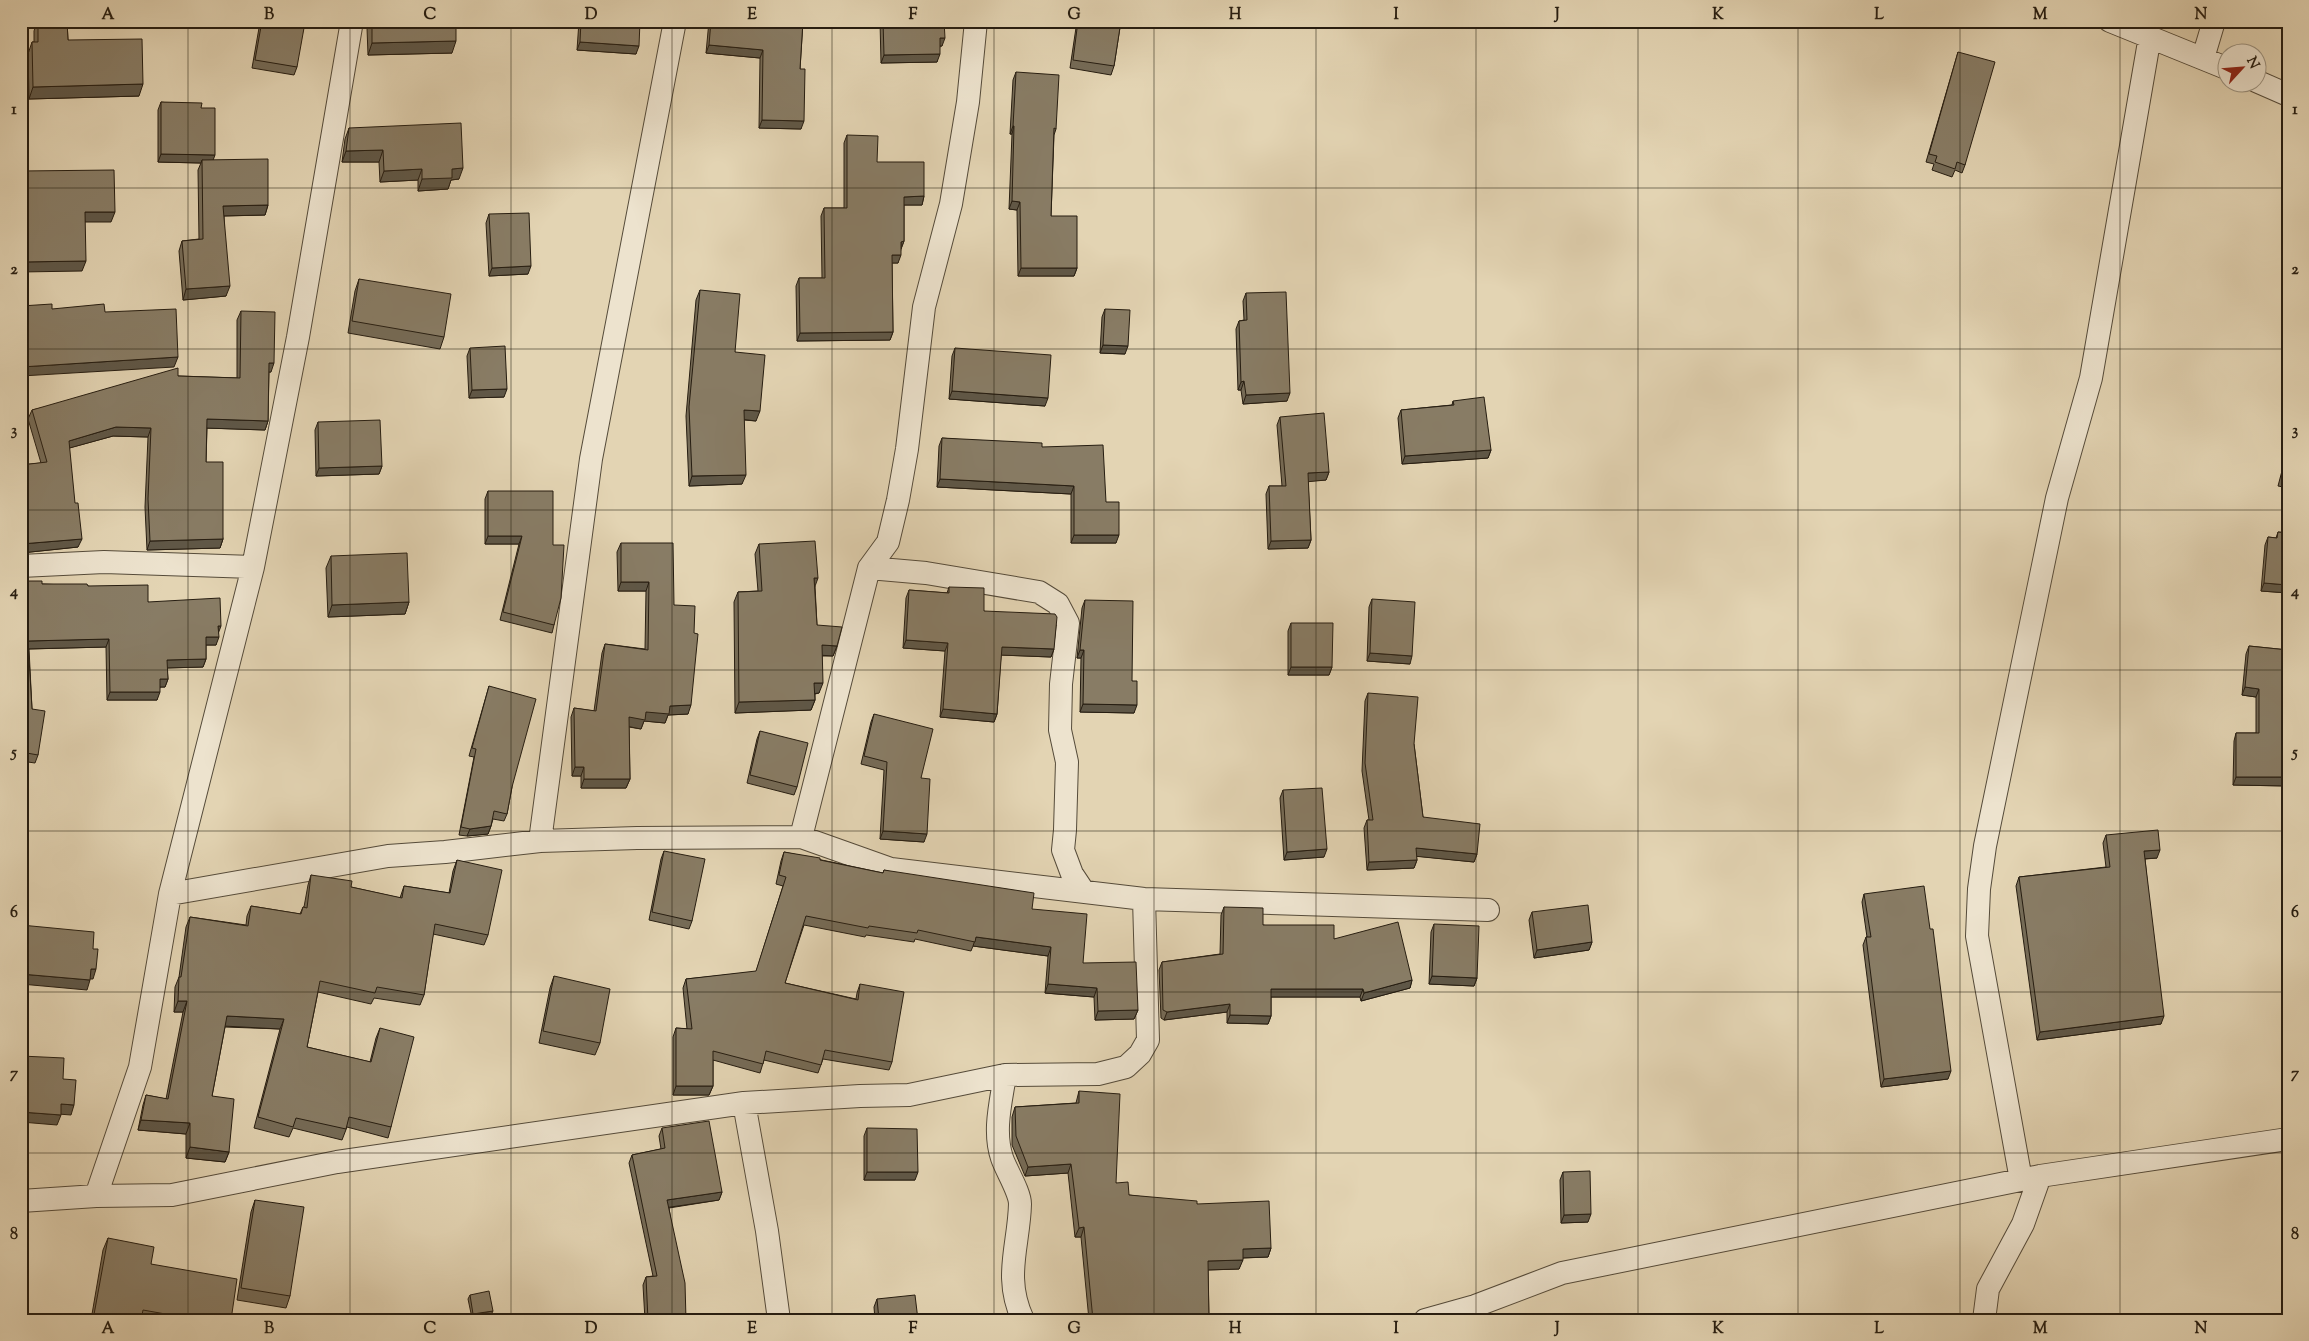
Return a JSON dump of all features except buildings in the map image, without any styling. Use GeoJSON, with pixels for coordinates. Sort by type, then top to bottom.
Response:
{"type":"FeatureCollection","features":[{"type":"Feature","properties":{"kind":"street"},"geometry":{"type":"LineString","coordinates":[[96,1196],[140,1067],[170,894],[253,567],[298,337],[352,21]]}},
{"type":"Feature","properties":{"kind":"street"},"geometry":{"type":"LineString","coordinates":[[540,841],[591,459],[675,21]]}},
{"type":"Feature","properties":{"kind":"street"},"geometry":{"type":"LineString","coordinates":[[801,837],[869,568],[888,542],[898,500],[907,449],[924,307],[951,204],[968,102],[976,21]]}},
{"type":"Feature","properties":{"kind":"street"},"geometry":{"type":"LineString","coordinates":[[2110,21],[2216,64]]}},
{"type":"Feature","properties":{"kind":"street"},"geometry":{"type":"LineString","coordinates":[[2203,58],[2214,21]]}},
{"type":"Feature","properties":{"kind":"street"},"geometry":{"type":"LineString","coordinates":[[1984,1320],[1988,1289],[2023,1224],[2030,1178],[1977,936],[1979,889],[1985,846],[2057,498],[2091,378],[2150,36]]}},
{"type":"Feature","properties":{"kind":"street"},"geometry":{"type":"LineString","coordinates":[[2266,85],[2288,94]]}},
{"type":"Feature","properties":{"kind":"street"},"geometry":{"type":"LineString","coordinates":[[21,566],[104,562],[253,567]]}},
{"type":"Feature","properties":{"kind":"street"},"geometry":{"type":"LineString","coordinates":[[869,568],[926,573],[1039,592],[1058,604],[1068,623],[1061,684],[1060,730],[1067,762],[1063,850],[1072,874],[1084,892]]}},
{"type":"Feature","properties":{"kind":"street"},"geometry":{"type":"LineString","coordinates":[[170,894],[388,856],[445,852],[540,841],[637,838],[801,837],[891,869],[1144,900],[1488,910]]}},
{"type":"Feature","properties":{"kind":"street"},"geometry":{"type":"LineString","coordinates":[[21,1201],[96,1196],[172,1194],[337,1162],[744,1102],[909,1095],[1005,1075],[1098,1074],[1126,1067],[1140,1054],[1148,1040],[1144,900]]}},
{"type":"Feature","properties":{"kind":"street"},"geometry":{"type":"LineString","coordinates":[[1005,1075],[998,1120],[1002,1156],[1020,1202],[1012,1260],[1016,1305],[1023,1320]]}},
{"type":"Feature","properties":{"kind":"street"},"geometry":{"type":"LineString","coordinates":[[744,1102],[767,1231],[779,1320]]}},
{"type":"Feature","properties":{"kind":"street"},"geometry":{"type":"LineString","coordinates":[[1425,1320],[1475,1306],[1562,1273],[2030,1178],[2288,1138]]}}]}
